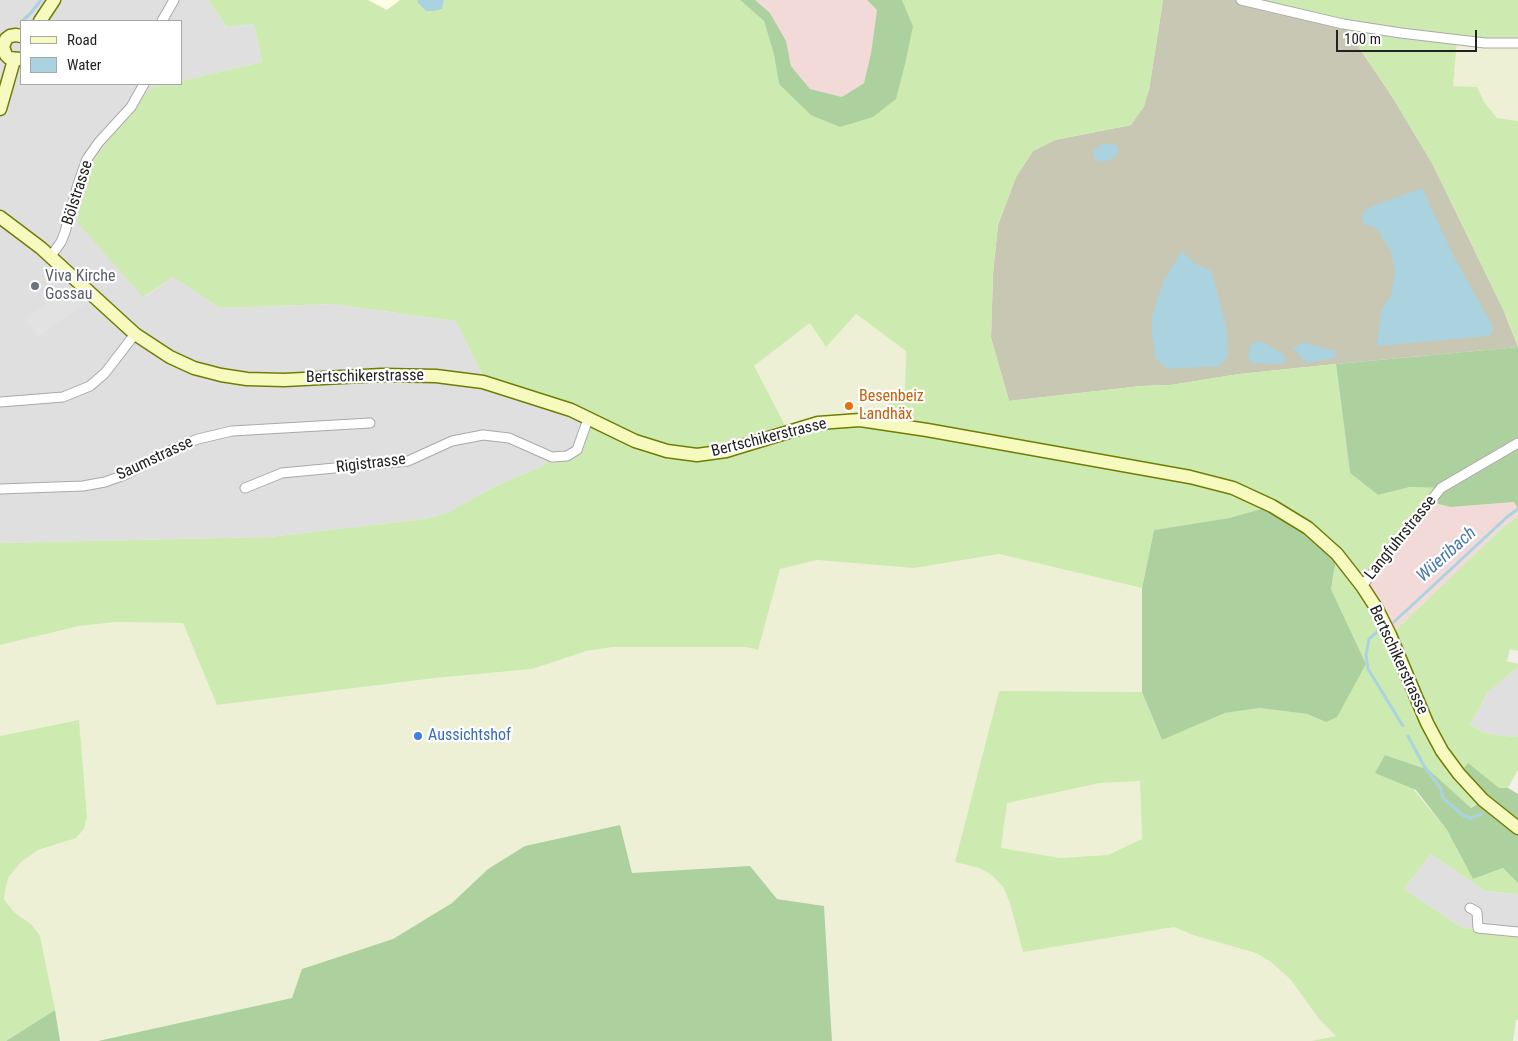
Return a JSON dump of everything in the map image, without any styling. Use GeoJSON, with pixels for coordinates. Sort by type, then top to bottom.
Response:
{"type":"FeatureCollection","features":[{"type":"Feature","properties":{"kind":"street"},"geometry":{"type":"LineString","coordinates":[[41,20],[54,0]]}},
{"type":"Feature","properties":{"kind":"street"},"geometry":{"type":"LineString","coordinates":[[163,20],[174,0]]}},
{"type":"Feature","properties":{"kind":"street"},"geometry":{"type":"LineString","coordinates":[[1241,0],[1343,24],[1401,34],[1485,42],[1518,43]]}},
{"type":"Feature","properties":{"kind":"street"},"geometry":{"type":"LineString","coordinates":[[0,109],[17,59],[9,58],[4,52],[3,36],[20,36]]}},
{"type":"Feature","properties":{"kind":"street","name":"Bölstrasse"},"geometry":{"type":"LineString","coordinates":[[51,256],[58,247],[65,232],[79,177],[87,159],[99,142],[131,108],[143,85]]}},
{"type":"Feature","properties":{"kind":"street","name":"Bertschikerstrasse"},"geometry":{"type":"LineString","coordinates":[[0,217],[51,256],[135,334],[170,357],[194,368],[221,375],[247,379],[284,380],[382,375],[436,376],[484,382],[547,402],[635,441],[667,451],[697,454],[726,451],[818,423],[860,420],[1190,477],[1233,488],[1272,506],[1308,528],[1337,554],[1362,586],[1390,635],[1427,723],[1442,751],[1458,774],[1483,800],[1518,828]]}},
{"type":"Feature","properties":{"kind":"street"},"geometry":{"type":"LineString","coordinates":[[0,402],[63,397],[90,386],[105,373],[135,334]]}},
{"type":"Feature","properties":{"kind":"street","name":"Rigistrasse"},"geometry":{"type":"LineString","coordinates":[[245,488],[282,473],[408,461],[452,441],[482,435],[509,438],[552,457],[567,456],[577,450],[588,419]]}},
{"type":"Feature","properties":{"kind":"street","name":"Saumstrasse"},"geometry":{"type":"LineString","coordinates":[[0,489],[83,486],[105,482],[127,474],[182,445],[232,431],[370,423]]}},
{"type":"Feature","properties":{"kind":"street","name":"Langfuhrstrasse"},"geometry":{"type":"LineString","coordinates":[[1362,586],[1441,488],[1518,443]]}},
{"type":"Feature","properties":{"kind":"street"},"geometry":{"type":"LineString","coordinates":[[1470,908],[1477,912],[1478,928],[1518,932]]}},
{"type":"Feature","properties":{"kind":"shaded area"},"geometry":{"type":"Polygon","coordinates":[[[0,0],[208,0],[227,27],[254,24],[262,62],[182,81],[182,20],[20,20],[20,85],[165,85],[150,88],[144,297],[173,277],[220,308],[332,304],[456,321],[488,387],[588,419],[577,450],[552,457],[544,465],[494,487],[447,513],[425,519],[269,537],[0,543],[0,0]]]}},
{"type":"Feature","properties":{"kind":"shaded area"},"geometry":{"type":"Polygon","coordinates":[[[368,0],[400,0],[387,11],[368,0]]]}},
{"type":"Feature","properties":{"kind":"shaded area"},"geometry":{"type":"Polygon","coordinates":[[[755,0],[867,0],[877,10],[871,53],[864,83],[842,97],[810,89],[791,66],[785,41],[770,13],[755,0]]]}},
{"type":"Feature","properties":{"kind":"shaded area"},"geometry":{"type":"Polygon","coordinates":[[[1163,0],[1241,0],[1343,24],[1393,98],[1432,163],[1503,309],[1518,347],[1239,374],[1171,385],[1141,386],[1009,401],[991,338],[993,273],[998,225],[1016,177],[1033,151],[1055,140],[1131,125],[1149,90],[1163,0]]]}},
{"type":"Feature","properties":{"kind":"shaded area"},"geometry":{"type":"Polygon","coordinates":[[[1457,39],[1518,43],[1518,121],[1497,118],[1484,102],[1477,87],[1453,86],[1457,39]]]}},
{"type":"Feature","properties":{"kind":"shaded area"},"geometry":{"type":"Polygon","coordinates":[[[71,287],[86,303],[38,337],[25,318],[71,287]]]}},
{"type":"Feature","properties":{"kind":"shaded area"},"geometry":{"type":"Polygon","coordinates":[[[856,314],[906,351],[905,391],[889,424],[788,431],[754,366],[811,323],[826,346],[856,314]]]}},
{"type":"Feature","properties":{"kind":"shaded area"},"geometry":{"type":"Polygon","coordinates":[[[1430,502],[1451,507],[1514,502],[1518,509],[1518,516],[1500,530],[1390,635],[1362,586],[1430,502]]]}},
{"type":"Feature","properties":{"kind":"shaded area"},"geometry":{"type":"Polygon","coordinates":[[[999,554],[1142,588],[1142,692],[999,691],[955,862],[979,868],[992,875],[1003,887],[1010,903],[1023,952],[1174,927],[1193,935],[1256,953],[1271,962],[1291,980],[1319,1019],[1336,1036],[1311,1041],[832,1041],[823,906],[777,899],[750,867],[632,873],[619,825],[525,846],[488,869],[452,903],[393,939],[303,969],[292,998],[98,1041],[60,1041],[40,936],[32,925],[14,912],[4,899],[8,878],[21,862],[38,850],[76,838],[84,829],[87,816],[79,721],[0,736],[0,645],[79,626],[116,622],[183,623],[218,705],[435,678],[532,669],[586,651],[613,647],[747,647],[758,650],[780,569],[817,560],[914,568],[999,554]]]}},
{"type":"Feature","properties":{"kind":"shaded area"},"geometry":{"type":"Polygon","coordinates":[[[1518,667],[1518,737],[1482,732],[1470,724],[1488,692],[1518,667]]]}},
{"type":"Feature","properties":{"kind":"shaded area"},"geometry":{"type":"Polygon","coordinates":[[[1140,781],[1142,839],[1108,855],[1060,858],[1001,848],[1007,803],[1100,783],[1140,781]]]}},
{"type":"Feature","properties":{"kind":"shaded area"},"geometry":{"type":"Polygon","coordinates":[[[1431,854],[1485,891],[1518,894],[1518,932],[1462,928],[1404,889],[1431,854]]]}},
{"type":"Feature","properties":{"kind":"green space"},"geometry":{"type":"Polygon","coordinates":[[[208,0],[368,0],[387,10],[400,0],[417,0],[426,11],[435,11],[442,9],[444,0],[740,0],[764,21],[774,55],[779,84],[840,127],[913,26],[902,0],[1163,0],[1149,90],[1144,107],[1131,125],[1055,140],[1033,151],[1016,177],[998,225],[993,273],[991,338],[1009,401],[1141,386],[1171,385],[1239,374],[1336,364],[1350,473],[1378,495],[1410,487],[1441,488],[1362,586],[1390,635],[1500,530],[1518,516],[1518,651],[1510,649],[1507,661],[1518,664],[1518,667],[1488,692],[1470,724],[1482,732],[1518,737],[1518,770],[1508,788],[1499,788],[1470,808],[1429,770],[1385,755],[1447,830],[1473,879],[1503,868],[1518,883],[1518,894],[1485,891],[1431,854],[1404,889],[1462,928],[1518,932],[1518,1020],[1516,1020],[1513,1041],[1311,1041],[1336,1036],[1319,1019],[1291,980],[1271,962],[1256,953],[1193,935],[1174,927],[1023,952],[1010,903],[1003,887],[992,875],[979,868],[955,862],[999,691],[1142,692],[1162,740],[1225,713],[1260,708],[1307,714],[1326,722],[1366,664],[1331,589],[1337,554],[1272,506],[1229,518],[1154,530],[1142,588],[999,554],[914,568],[817,560],[780,569],[758,650],[747,647],[613,647],[586,651],[532,669],[435,678],[217,705],[183,623],[116,622],[79,626],[0,645],[0,543],[269,537],[425,519],[447,513],[494,487],[544,465],[552,457],[577,450],[588,419],[488,387],[456,321],[332,304],[220,308],[173,277],[143,297],[77,222],[90,164],[150,88],[165,85],[182,85],[182,81],[262,62],[254,24],[227,27],[208,0]],[[856,314],[826,347],[810,323],[754,366],[788,431],[888,424],[889,394],[905,390],[906,351],[856,314]],[[1140,781],[1100,783],[1007,803],[1001,848],[1060,858],[1108,855],[1142,839],[1140,781]]]}},
{"type":"Feature","properties":{"kind":"green space"},"geometry":{"type":"Polygon","coordinates":[[[740,0],[755,0],[770,13],[786,41],[791,66],[810,89],[842,97],[864,83],[871,53],[877,10],[867,0],[902,0],[913,26],[896,99],[873,117],[840,127],[811,115],[779,84],[774,55],[764,21],[740,0]]]}},
{"type":"Feature","properties":{"kind":"green space"},"geometry":{"type":"Polygon","coordinates":[[[1241,0],[1518,0],[1518,43],[1457,40],[1453,86],[1477,87],[1484,102],[1497,118],[1518,121],[1518,346],[1503,309],[1432,163],[1393,98],[1343,24],[1241,0]]]}},
{"type":"Feature","properties":{"kind":"green space"},"geometry":{"type":"Polygon","coordinates":[[[1518,347],[1518,509],[1514,502],[1451,507],[1430,502],[1441,488],[1410,487],[1378,495],[1350,473],[1336,364],[1518,347]]]}},
{"type":"Feature","properties":{"kind":"green space"},"geometry":{"type":"Polygon","coordinates":[[[1272,506],[1337,554],[1331,589],[1366,664],[1337,717],[1326,722],[1307,714],[1260,708],[1225,713],[1162,740],[1142,692],[1142,588],[1154,530],[1229,518],[1272,506]]]}},
{"type":"Feature","properties":{"kind":"green space"},"geometry":{"type":"Polygon","coordinates":[[[79,720],[87,817],[84,829],[76,838],[38,850],[21,862],[8,878],[4,899],[14,912],[32,925],[40,936],[55,1010],[6,1041],[0,1041],[0,736],[79,720]]]}},
{"type":"Feature","properties":{"kind":"green space"},"geometry":{"type":"Polygon","coordinates":[[[1385,755],[1429,770],[1471,808],[1483,800],[1459,774],[1468,763],[1499,788],[1508,788],[1518,794],[1518,883],[1503,868],[1473,879],[1447,830],[1416,790],[1375,773],[1385,755]]]}},
{"type":"Feature","properties":{"kind":"green space"},"geometry":{"type":"Polygon","coordinates":[[[620,825],[632,873],[750,866],[777,899],[824,906],[832,1041],[98,1041],[292,998],[302,969],[393,939],[452,903],[488,869],[525,846],[620,825]]]}},
{"type":"Feature","properties":{"kind":"green space"},"geometry":{"type":"Polygon","coordinates":[[[55,1010],[60,1041],[6,1041],[55,1010]]]}},
{"type":"Feature","properties":{"kind":"water"},"geometry":{"type":"Polygon","coordinates":[[[417,0],[444,0],[442,9],[426,11],[417,0]]]}},
{"type":"Feature","properties":{"kind":"water"},"geometry":{"type":"Polygon","coordinates":[[[1103,144],[1117,145],[1118,153],[1110,160],[1102,162],[1095,160],[1093,150],[1103,144]]]}},
{"type":"Feature","properties":{"kind":"water"},"geometry":{"type":"Polygon","coordinates":[[[1422,188],[1452,253],[1494,329],[1489,336],[1377,346],[1381,310],[1391,296],[1395,273],[1391,252],[1377,229],[1363,223],[1362,214],[1370,207],[1422,188]]]}},
{"type":"Feature","properties":{"kind":"water"},"geometry":{"type":"Polygon","coordinates":[[[1182,251],[1195,264],[1211,270],[1226,326],[1228,356],[1219,366],[1166,369],[1155,358],[1151,318],[1164,280],[1182,251]]]}},
{"type":"Feature","properties":{"kind":"water"},"geometry":{"type":"Polygon","coordinates":[[[1261,341],[1281,353],[1286,360],[1283,364],[1251,363],[1248,354],[1252,343],[1261,341]]]}},
{"type":"Feature","properties":{"kind":"water"},"geometry":{"type":"Polygon","coordinates":[[[1304,342],[1337,351],[1334,358],[1306,363],[1293,348],[1304,342]]]}},
{"type":"Feature","properties":{"kind":"waterway"},"geometry":{"type":"LineString","coordinates":[[23,20],[41,0]]}},
{"type":"Feature","properties":{"kind":"waterway","name":"Wüeribach"},"geometry":{"type":"LineString","coordinates":[[1394,622],[1518,509]]}},
{"type":"Feature","properties":{"kind":"waterway","name":"Wüeribach"},"geometry":{"type":"LineString","coordinates":[[1377,632],[1369,639],[1366,655],[1368,669],[1403,726]]}},
{"type":"Feature","properties":{"kind":"waterway","name":"Wüeribach"},"geometry":{"type":"LineString","coordinates":[[1408,736],[1424,766],[1441,789],[1443,798],[1464,816],[1471,818],[1481,814]]}},
{"type":"Feature","properties":{"kind":"place","name":"Viva Kirche Gossau"},"geometry":{"type":"Point","coordinates":[35,286]}},
{"type":"Feature","properties":{"kind":"place","name":"Besenbeiz Landhäx"},"geometry":{"type":"Point","coordinates":[849,406]}},
{"type":"Feature","properties":{"kind":"place","name":"Aussichtshof"},"geometry":{"type":"Point","coordinates":[418,736]}}]}
